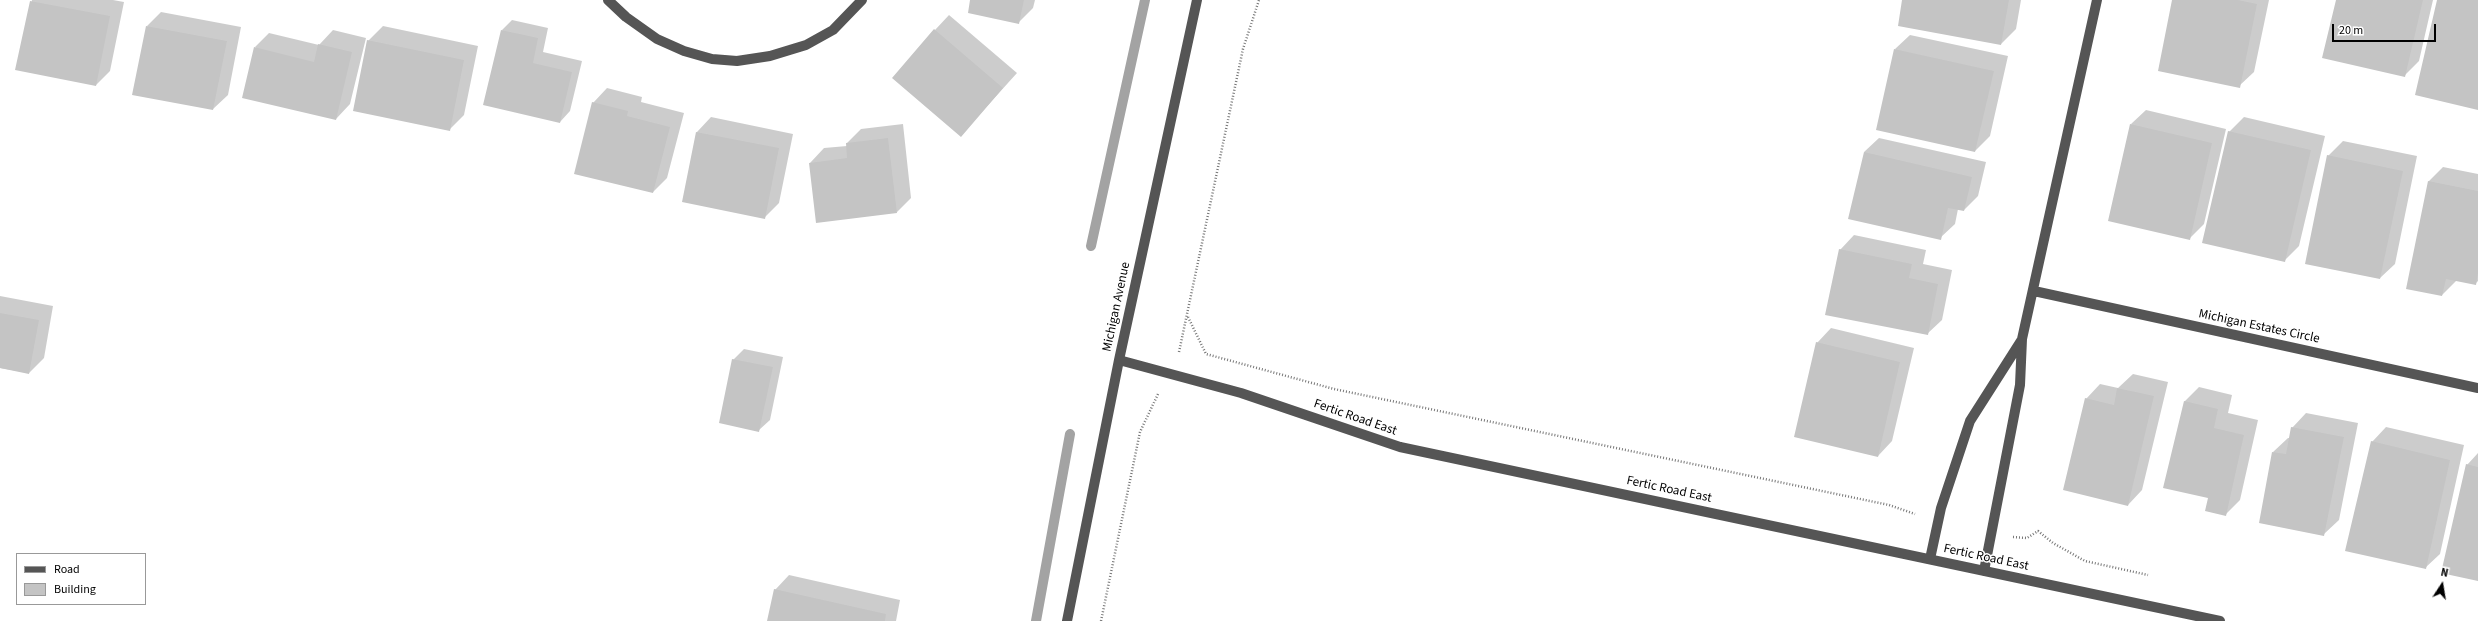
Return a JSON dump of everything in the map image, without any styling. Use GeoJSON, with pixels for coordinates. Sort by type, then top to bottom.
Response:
{"type":"FeatureCollection","features":[{"type":"Feature","properties":{"kind":"street"},"geometry":{"type":"LineString","coordinates":[[608,0],[626,17],[657,39],[684,51],[712,59],[737,61],[770,56],[806,45],[833,30],[862,0]]}},
{"type":"Feature","properties":{"kind":"street","name":"Michigan Avenue"},"geometry":{"type":"LineString","coordinates":[[1067,621],[1119,360],[1198,0]]}},
{"type":"Feature","properties":{"kind":"street"},"geometry":{"type":"LineString","coordinates":[[1984,571],[2020,385],[2022,339],[2034,291],[2097,0]]}},
{"type":"Feature","properties":{"kind":"street","name":"Michigan Estates Circle"},"geometry":{"type":"LineString","coordinates":[[2034,291],[2478,388]]}},
{"type":"Feature","properties":{"kind":"street"},"geometry":{"type":"LineString","coordinates":[[1930,559],[1938,522],[1970,421],[2022,339]]}},
{"type":"Feature","properties":{"kind":"street","name":"Fertic Road East"},"geometry":{"type":"LineString","coordinates":[[1119,360],[1240,393],[1400,447],[2220,621]]}},
{"type":"Feature","properties":{"kind":"path"},"geometry":{"type":"LineString","coordinates":[[1101,621],[1140,432],[1167,374],[1182,348],[1243,49],[1259,0]]}},
{"type":"Feature","properties":{"kind":"path"},"geometry":{"type":"LineString","coordinates":[[1188,317],[1206,354],[1334,389],[1889,505],[1938,522]]}},
{"type":"Feature","properties":{"kind":"path"},"geometry":{"type":"LineString","coordinates":[[1991,536],[2027,538],[2038,531],[2053,543],[2085,561],[2148,575]]}},
{"type":"Feature","properties":{"kind":"building"},"geometry":{"type":"Polygon","coordinates":[[[970,0],[1024,0],[1019,24],[968,13],[970,0]]]}},
{"type":"Feature","properties":{"kind":"building"},"geometry":{"type":"Polygon","coordinates":[[[1902,0],[2009,0],[2001,45],[1898,26],[1902,0]]]}},
{"type":"Feature","properties":{"kind":"building"},"geometry":{"type":"Polygon","coordinates":[[[2172,0],[2238,0],[2257,4],[2240,88],[2158,71],[2172,0]]]}},
{"type":"Feature","properties":{"kind":"building"},"geometry":{"type":"Polygon","coordinates":[[[2336,0],[2423,0],[2405,77],[2322,58],[2336,0]]]}},
{"type":"Feature","properties":{"kind":"building"},"geometry":{"type":"Polygon","coordinates":[[[2437,0],[2478,0],[2478,110],[2415,95],[2437,0]]]}},
{"type":"Feature","properties":{"kind":"building"},"geometry":{"type":"Polygon","coordinates":[[[30,1],[110,16],[96,86],[15,70],[30,1]]]}},
{"type":"Feature","properties":{"kind":"building"},"geometry":{"type":"Polygon","coordinates":[[[146,26],[227,41],[213,110],[132,95],[146,26]]]}},
{"type":"Feature","properties":{"kind":"building"},"geometry":{"type":"Polygon","coordinates":[[[934,29],[1003,88],[961,137],[892,78],[934,29]]]}},
{"type":"Feature","properties":{"kind":"building"},"geometry":{"type":"Polygon","coordinates":[[[501,30],[538,38],[533,63],[572,72],[560,123],[483,105],[501,30]]]}},
{"type":"Feature","properties":{"kind":"building"},"geometry":{"type":"Polygon","coordinates":[[[367,40],[464,60],[450,131],[353,111],[367,40]]]}},
{"type":"Feature","properties":{"kind":"building"},"geometry":{"type":"Polygon","coordinates":[[[318,44],[352,52],[336,120],[242,98],[254,47],[314,62],[318,44]]]}},
{"type":"Feature","properties":{"kind":"building"},"geometry":{"type":"Polygon","coordinates":[[[1894,49],[1994,71],[1975,152],[1876,130],[1894,49]]]}},
{"type":"Feature","properties":{"kind":"building"},"geometry":{"type":"Polygon","coordinates":[[[592,102],[628,111],[627,116],[670,127],[653,193],[574,174],[592,102]]]}},
{"type":"Feature","properties":{"kind":"building"},"geometry":{"type":"Polygon","coordinates":[[[2130,124],[2212,143],[2190,240],[2108,221],[2130,124]]]}},
{"type":"Feature","properties":{"kind":"building"},"geometry":{"type":"Polygon","coordinates":[[[2228,131],[2311,150],[2285,262],[2202,243],[2228,131]]]}},
{"type":"Feature","properties":{"kind":"building"},"geometry":{"type":"Polygon","coordinates":[[[696,132],[779,148],[765,219],[682,202],[696,132]]]}},
{"type":"Feature","properties":{"kind":"building"},"geometry":{"type":"Polygon","coordinates":[[[888,138],[897,213],[816,223],[809,163],[847,158],[846,143],[888,138]]]}},
{"type":"Feature","properties":{"kind":"building"},"geometry":{"type":"Polygon","coordinates":[[[1864,152],[1972,177],[1964,211],[1948,208],[1941,240],[1848,219],[1864,152]]]}},
{"type":"Feature","properties":{"kind":"building"},"geometry":{"type":"Polygon","coordinates":[[[2327,155],[2403,171],[2380,279],[2305,264],[2327,155]]]}},
{"type":"Feature","properties":{"kind":"building"},"geometry":{"type":"Polygon","coordinates":[[[2428,181],[2478,191],[2478,273],[2476,285],[2446,279],[2442,296],[2406,289],[2428,181]]]}},
{"type":"Feature","properties":{"kind":"building"},"geometry":{"type":"Polygon","coordinates":[[[1839,249],[1912,264],[1909,278],[1938,284],[1928,335],[1825,315],[1839,249]]]}},
{"type":"Feature","properties":{"kind":"building"},"geometry":{"type":"Polygon","coordinates":[[[0,313],[39,320],[29,374],[0,368],[0,313]]]}},
{"type":"Feature","properties":{"kind":"building"},"geometry":{"type":"Polygon","coordinates":[[[1816,342],[1900,362],[1878,457],[1794,437],[1816,342]]]}},
{"type":"Feature","properties":{"kind":"building"},"geometry":{"type":"Polygon","coordinates":[[[732,359],[773,367],[759,432],[719,423],[732,359]]]}},
{"type":"Feature","properties":{"kind":"building"},"geometry":{"type":"Polygon","coordinates":[[[2117,388],[2154,396],[2128,506],[2063,490],[2085,398],[2114,405],[2117,388]]]}},
{"type":"Feature","properties":{"kind":"building"},"geometry":{"type":"Polygon","coordinates":[[[2184,401],[2218,409],[2214,428],[2244,435],[2226,516],[2205,511],[2208,498],[2163,488],[2184,401]]]}},
{"type":"Feature","properties":{"kind":"building"},"geometry":{"type":"Polygon","coordinates":[[[2291,427],[2344,437],[2324,536],[2259,523],[2272,452],[2286,454],[2291,427]]]}},
{"type":"Feature","properties":{"kind":"building"},"geometry":{"type":"Polygon","coordinates":[[[2371,441],[2450,460],[2426,569],[2345,551],[2371,441]]]}},
{"type":"Feature","properties":{"kind":"building"},"geometry":{"type":"Polygon","coordinates":[[[2466,464],[2478,467],[2478,581],[2441,573],[2466,464]]]}},
{"type":"Feature","properties":{"kind":"building"},"geometry":{"type":"Polygon","coordinates":[[[774,589],[886,614],[885,621],[767,621],[774,589]]]}},
{"type":"Feature","properties":{"kind":"waterway"},"geometry":{"type":"LineString","coordinates":[[1091,246],[1145,0]]}},
{"type":"Feature","properties":{"kind":"waterway"},"geometry":{"type":"LineString","coordinates":[[1036,621],[1070,434]]}}]}
